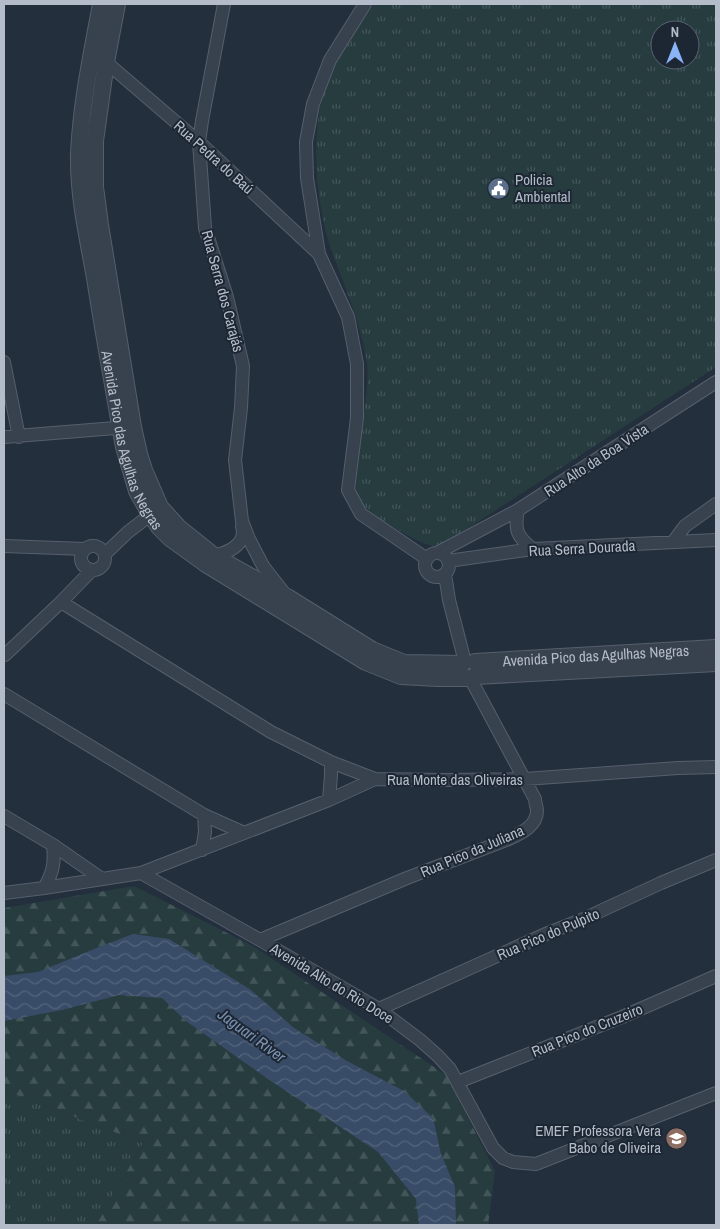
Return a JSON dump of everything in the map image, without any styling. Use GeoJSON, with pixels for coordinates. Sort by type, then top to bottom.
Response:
{"type":"FeatureCollection","features":[{"type":"Feature","properties":{"kind":"street","name":"Avenida Pico das Agulhas Negras"},"geometry":{"type":"LineString","coordinates":[[101,4],[81,127],[80,179],[91,258],[127,428]]}},
{"type":"Feature","properties":{"kind":"street","name":"Avenida Pico das Agulhas Negras"},"geometry":{"type":"LineString","coordinates":[[117,4],[106,62],[95,141],[95,187],[127,428],[124,447],[137,491],[155,511],[214,556],[287,597],[372,650],[404,663],[469,670],[716,663]]}},
{"type":"Feature","properties":{"kind":"street","name":"Rua Serra dos Carajás"},"geometry":{"type":"LineString","coordinates":[[224,4],[199,142],[205,228],[227,297],[243,366],[235,460],[242,521],[262,566],[287,597]]}},
{"type":"Feature","properties":{"kind":"street"},"geometry":{"type":"LineString","coordinates":[[365,4],[330,60],[324,74],[313,104],[306,142],[307,178],[319,254],[348,317],[357,364],[357,418],[348,490],[362,514],[439,558],[448,568],[445,574],[438,577],[430,576],[425,566],[439,558]]}},
{"type":"Feature","properties":{"kind":"street","name":"Rua Pedra do Baú"},"geometry":{"type":"LineString","coordinates":[[106,62],[199,142],[319,254]]}},
{"type":"Feature","properties":{"kind":"street"},"geometry":{"type":"LineString","coordinates":[[4,362],[19,437]]}},
{"type":"Feature","properties":{"kind":"street","name":"Rua Alto da Boa Vista"},"geometry":{"type":"LineString","coordinates":[[439,558],[473,533],[518,510],[716,382]]}},
{"type":"Feature","properties":{"kind":"street"},"geometry":{"type":"LineString","coordinates":[[4,438],[127,428]]}},
{"type":"Feature","properties":{"kind":"street"},"geometry":{"type":"LineString","coordinates":[[673,542],[685,526],[716,504]]}},
{"type":"Feature","properties":{"kind":"street"},"geometry":{"type":"LineString","coordinates":[[518,510],[515,524],[518,534],[533,549]]}},
{"type":"Feature","properties":{"kind":"street","name":"Avenida Pico das Agulhas Negras"},"geometry":{"type":"LineString","coordinates":[[155,511],[159,528],[206,564],[366,662],[401,676],[438,678],[469,670],[716,648]]}},
{"type":"Feature","properties":{"kind":"street"},"geometry":{"type":"LineString","coordinates":[[92,570],[85,566],[81,556],[128,532],[155,511]]}},
{"type":"Feature","properties":{"kind":"street"},"geometry":{"type":"LineString","coordinates":[[214,556],[236,546],[243,537],[242,521]]}},
{"type":"Feature","properties":{"kind":"street","name":"Rua Serra Dourada"},"geometry":{"type":"LineString","coordinates":[[439,558],[533,549],[716,540]]}},
{"type":"Feature","properties":{"kind":"street"},"geometry":{"type":"LineString","coordinates":[[4,546],[95,549]]}},
{"type":"Feature","properties":{"kind":"street"},"geometry":{"type":"LineString","coordinates":[[4,657],[92,570],[103,565],[105,562],[95,549]]}},
{"type":"Feature","properties":{"kind":"street","name":"Rua Pico da Juliana"},"geometry":{"type":"LineString","coordinates":[[260,940],[407,878],[509,839],[525,831],[533,824],[537,813],[535,799],[469,670],[449,600],[445,574]]}},
{"type":"Feature","properties":{"kind":"street","name":"Rua Pico da Juliana"},"geometry":{"type":"LineString","coordinates":[[430,576],[449,600]]}},
{"type":"Feature","properties":{"kind":"street","name":"Rua Monte das Oliveiras"},"geometry":{"type":"LineString","coordinates":[[61,602],[271,732],[330,762],[375,779],[525,779],[716,767]]}},
{"type":"Feature","properties":{"kind":"street"},"geometry":{"type":"LineString","coordinates":[[4,694],[204,815],[244,834]]}},
{"type":"Feature","properties":{"kind":"street"},"geometry":{"type":"LineString","coordinates":[[329,800],[330,762]]}},
{"type":"Feature","properties":{"kind":"street"},"geometry":{"type":"LineString","coordinates":[[4,892],[44,888],[141,873],[329,800],[375,779]]}},
{"type":"Feature","properties":{"kind":"street"},"geometry":{"type":"LineString","coordinates":[[202,850],[205,832],[204,815]]}},
{"type":"Feature","properties":{"kind":"street"},"geometry":{"type":"LineString","coordinates":[[4,816],[53,845],[102,879]]}},
{"type":"Feature","properties":{"kind":"street"},"geometry":{"type":"LineString","coordinates":[[44,888],[53,870],[53,845]]}},
{"type":"Feature","properties":{"kind":"street","name":"Rua Pico do Pulpito"},"geometry":{"type":"LineString","coordinates":[[379,1009],[548,932],[580,920],[716,860]]}},
{"type":"Feature","properties":{"kind":"street","name":"Avenida Alto do Rio Doce"},"geometry":{"type":"LineString","coordinates":[[141,873],[379,1009],[420,1040],[450,1068],[493,1148],[502,1158],[513,1162],[536,1164],[716,1093]]}},
{"type":"Feature","properties":{"kind":"street","name":"Rua Pico do Cruzeiro"},"geometry":{"type":"LineString","coordinates":[[458,1082],[716,976]]}},
{"type":"Feature","properties":{"kind":"green space"},"geometry":{"type":"Polygon","coordinates":[[[374,4],[716,4],[716,367],[453,538],[435,546],[409,536],[369,511],[362,504],[356,491],[368,371],[363,343],[355,316],[325,229],[316,158],[317,133],[325,88],[333,68],[374,4]]]}},
{"type":"Feature","properties":{"kind":"green space"},"geometry":{"type":"Polygon","coordinates":[[[134,886],[253,946],[446,1075],[495,1171],[488,1225],[96,1225],[143,1143],[4,1090],[4,908],[134,886]]]}},
{"type":"Feature","properties":{"kind":"green space"},"geometry":{"type":"Polygon","coordinates":[[[4,1090],[143,1143],[96,1225],[4,1225],[4,1090]]]}},
{"type":"Feature","properties":{"kind":"water","name":"Jaguari River"},"geometry":{"type":"Polygon","coordinates":[[[133,934],[169,939],[251,990],[294,1028],[347,1061],[404,1091],[433,1118],[441,1154],[455,1187],[456,1225],[419,1225],[416,1199],[378,1152],[268,1079],[186,1021],[162,998],[119,995],[62,1010],[4,1021],[4,976],[38,972],[133,934]]]}},
{"type":"Feature","properties":{"kind":"place","name":"Policia Ambiental"},"geometry":{"type":"Point","coordinates":[499,188]}},
{"type":"Feature","properties":{"kind":"place","name":"EMEF Professora Vera Babo de Oliveira"},"geometry":{"type":"Point","coordinates":[677,1139]}}]}
